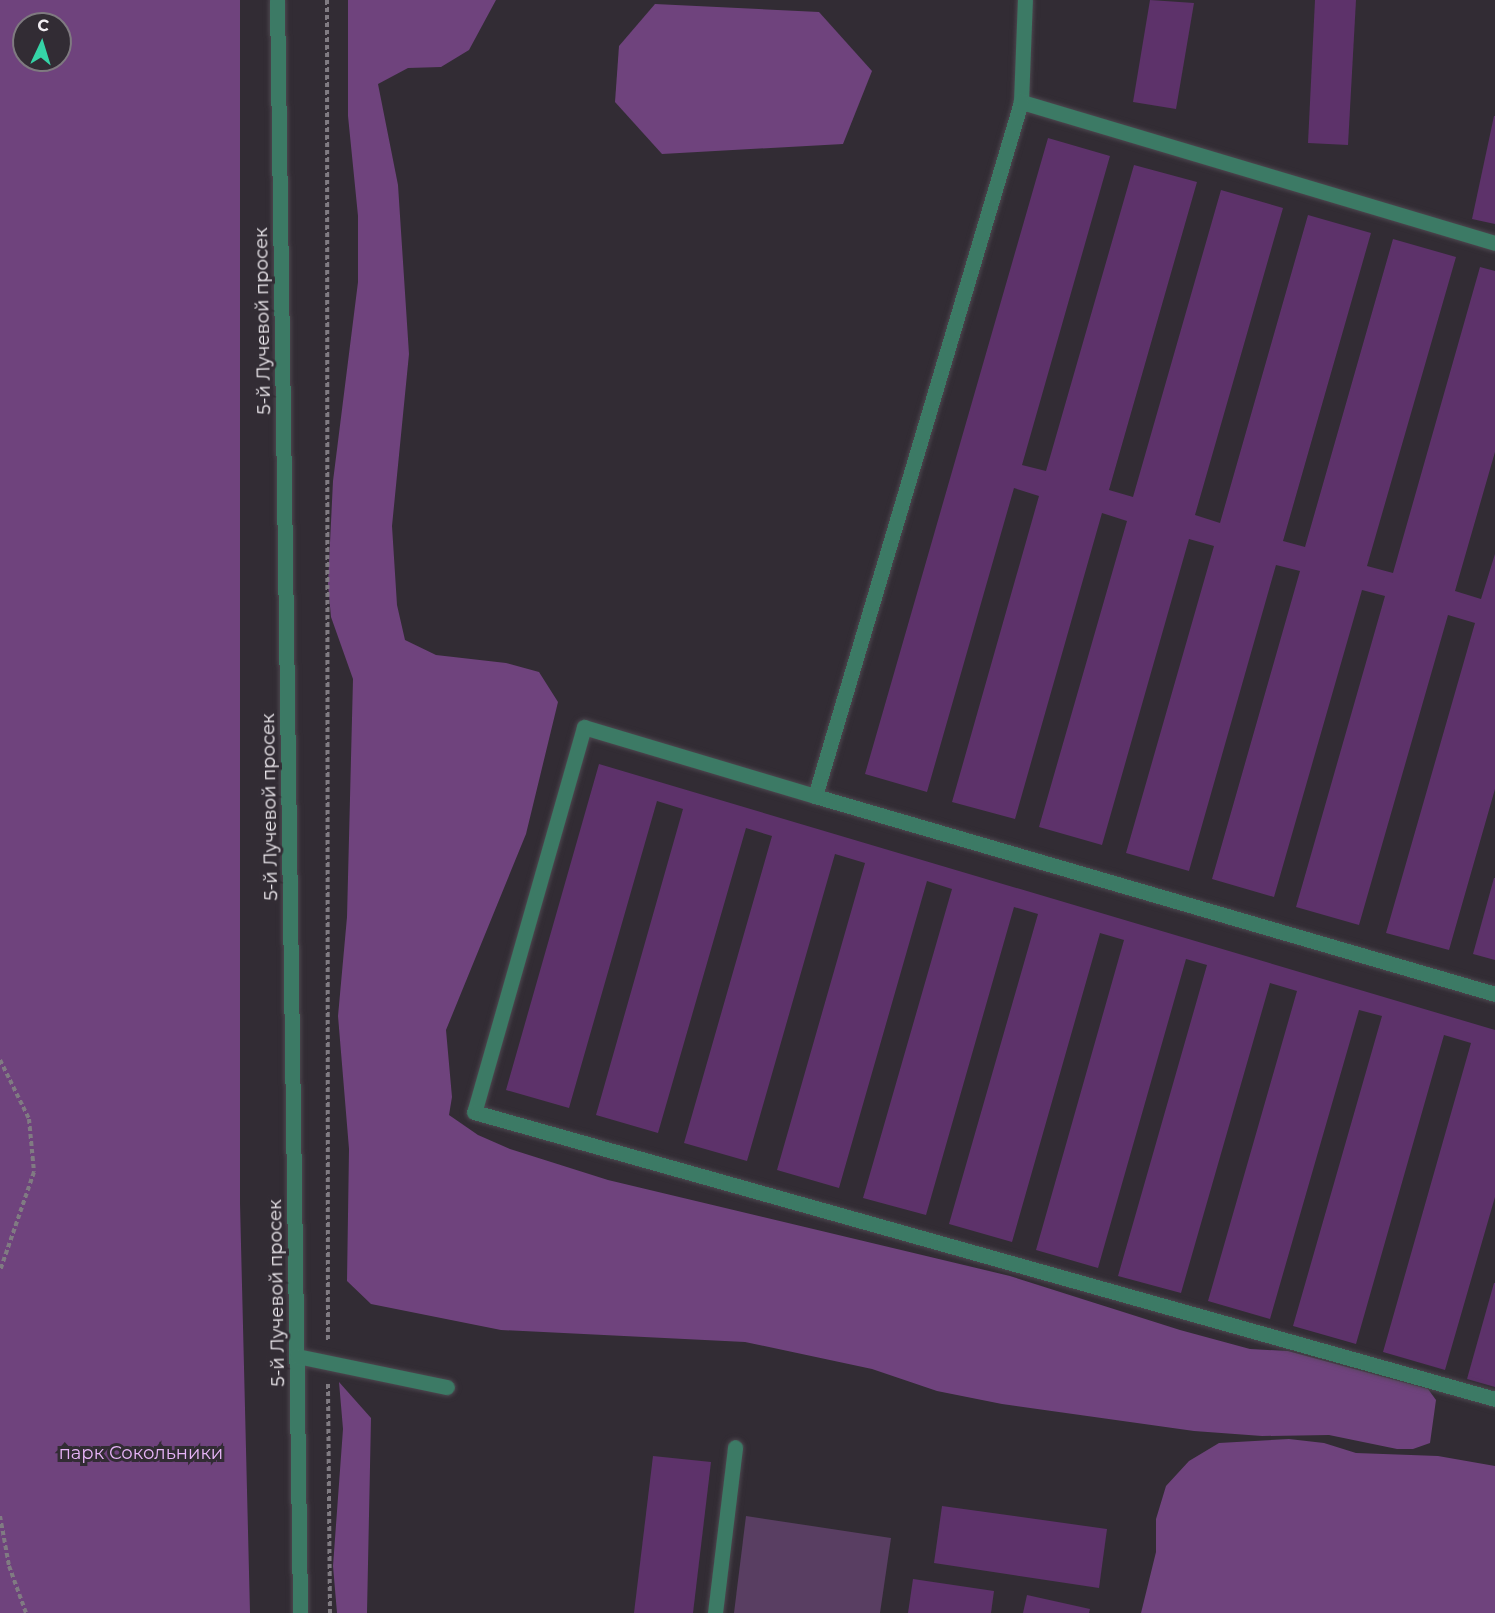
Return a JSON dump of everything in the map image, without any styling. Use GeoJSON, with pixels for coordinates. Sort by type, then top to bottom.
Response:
{"type":"FeatureCollection","features":[{"type":"Feature","properties":{"kind":"street","name":"5-й Лучевой просек"},"geometry":{"type":"LineString","coordinates":[[277,0],[300,1613]]}},
{"type":"Feature","properties":{"kind":"street"},"geometry":{"type":"LineString","coordinates":[[815,796],[1021,102],[1024,0]]}},
{"type":"Feature","properties":{"kind":"street"},"geometry":{"type":"LineString","coordinates":[[1021,102],[1495,243]]}},
{"type":"Feature","properties":{"kind":"street"},"geometry":{"type":"LineString","coordinates":[[1495,993],[584,727],[474,1112],[1495,1400]]}},
{"type":"Feature","properties":{"kind":"street"},"geometry":{"type":"LineString","coordinates":[[297,1356],[447,1387]]}},
{"type":"Feature","properties":{"kind":"street"},"geometry":{"type":"LineString","coordinates":[[715,1613],[735,1447]]}},
{"type":"Feature","properties":{"kind":"path"},"geometry":{"type":"LineString","coordinates":[[327,0],[330,1613]]}},
{"type":"Feature","properties":{"kind":"path"},"geometry":{"type":"LineString","coordinates":[[0,1060],[29,1119],[34,1172],[0,1271]]}},
{"type":"Feature","properties":{"kind":"path"},"geometry":{"type":"LineString","coordinates":[[0,1516],[9,1566],[26,1613]]}},
{"type":"Feature","properties":{"kind":"shaded area"},"geometry":{"type":"Polygon","coordinates":[[[746,1516],[891,1538],[880,1613],[734,1613],[746,1516]]]}},
{"type":"Feature","properties":{"kind":"green space","name":"парк Сокольники"},"geometry":{"type":"Polygon","coordinates":[[[0,0],[240,0],[240,1203],[250,1613],[0,1613],[0,0]]]}},
{"type":"Feature","properties":{"kind":"green space"},"geometry":{"type":"Polygon","coordinates":[[[348,0],[496,0],[469,50],[441,67],[408,68],[378,84],[398,185],[409,354],[392,526],[397,605],[405,640],[436,655],[506,663],[539,672],[558,702],[526,834],[446,1030],[452,1097],[449,1115],[478,1135],[510,1149],[608,1180],[1010,1276],[1180,1330],[1250,1349],[1288,1351],[1428,1389],[1436,1400],[1430,1443],[1413,1449],[1397,1449],[1329,1435],[1262,1436],[1194,1431],[1002,1404],[937,1391],[872,1369],[745,1342],[501,1330],[371,1304],[347,1281],[349,1149],[338,1016],[347,917],[353,679],[331,617],[328,584],[333,481],[358,282],[358,216],[348,116],[348,0]]]}},
{"type":"Feature","properties":{"kind":"green space"},"geometry":{"type":"Polygon","coordinates":[[[655,4],[819,12],[872,71],[843,144],[662,154],[615,102],[619,46],[655,4]]]}},
{"type":"Feature","properties":{"kind":"green space"},"geometry":{"type":"Polygon","coordinates":[[[339,1382],[371,1418],[367,1613],[337,1613],[333,1566],[343,1429],[339,1382]]]}},
{"type":"Feature","properties":{"kind":"green space"},"geometry":{"type":"Polygon","coordinates":[[[1289,1439],[1324,1443],[1356,1453],[1438,1456],[1495,1466],[1495,1613],[1141,1613],[1156,1552],[1156,1519],[1166,1486],[1189,1461],[1219,1443],[1289,1439]]]}},
{"type":"Feature","properties":{"kind":"building"},"geometry":{"type":"Polygon","coordinates":[[[1150,0],[1194,3],[1176,109],[1133,102],[1150,0]]]}},
{"type":"Feature","properties":{"kind":"building"},"geometry":{"type":"Polygon","coordinates":[[[1315,0],[1356,0],[1348,145],[1308,143],[1315,0]]]}},
{"type":"Feature","properties":{"kind":"building"},"geometry":{"type":"Polygon","coordinates":[[[1495,116],[1495,224],[1472,219],[1495,116]]]}},
{"type":"Feature","properties":{"kind":"building"},"geometry":{"type":"Polygon","coordinates":[[[1048,138],[1110,156],[1022,465],[1046,471],[1134,165],[1197,182],[1109,490],[1133,497],[1221,190],[1283,208],[1195,515],[1220,523],[1308,215],[1371,233],[1283,541],[1305,547],[1393,239],[1456,257],[1367,566],[1393,573],[1480,267],[1495,271],[1495,452],[1455,591],[1481,599],[1495,554],[1495,789],[1449,950],[1386,933],[1475,623],[1448,615],[1359,925],[1296,907],[1385,596],[1362,590],[1274,897],[1212,879],[1300,571],[1276,565],[1189,871],[1126,853],[1214,546],[1189,539],[1102,845],[1039,827],[1127,521],[1102,513],[1015,819],[952,802],[1039,496],[1014,488],[927,792],[865,774],[1048,138]]]}},
{"type":"Feature","properties":{"kind":"building"},"geometry":{"type":"Polygon","coordinates":[[[599,764],[1495,1030],[1495,1197],[1445,1370],[1383,1352],[1471,1043],[1444,1035],[1356,1344],[1293,1326],[1382,1016],[1359,1010],[1270,1319],[1208,1301],[1297,991],[1270,983],[1181,1293],[1118,1276],[1207,965],[1186,959],[1098,1268],[1036,1250],[1124,940],[1100,933],[1012,1242],[949,1224],[1038,914],[1014,907],[926,1215],[863,1198],[952,889],[927,881],[839,1188],[777,1170],[865,863],[835,854],[747,1161],[684,1143],[772,836],[746,828],[658,1133],[596,1115],[683,809],[657,801],[569,1108],[506,1090],[599,764]]]}},
{"type":"Feature","properties":{"kind":"building"},"geometry":{"type":"Polygon","coordinates":[[[1495,878],[1495,960],[1473,954],[1495,878]]]}},
{"type":"Feature","properties":{"kind":"building"},"geometry":{"type":"Polygon","coordinates":[[[1495,1283],[1495,1387],[1467,1379],[1495,1283]]]}},
{"type":"Feature","properties":{"kind":"building"},"geometry":{"type":"Polygon","coordinates":[[[653,1456],[711,1462],[693,1613],[634,1613],[653,1456]]]}},
{"type":"Feature","properties":{"kind":"building"},"geometry":{"type":"Polygon","coordinates":[[[942,1506],[1107,1529],[1099,1588],[934,1563],[942,1506]]]}},
{"type":"Feature","properties":{"kind":"building"},"geometry":{"type":"Polygon","coordinates":[[[913,1579],[994,1591],[991,1613],[908,1613],[913,1579]]]}},
{"type":"Feature","properties":{"kind":"building"},"geometry":{"type":"Polygon","coordinates":[[[1027,1595],[1090,1609],[1089,1613],[1023,1613],[1027,1595]]]}}]}
